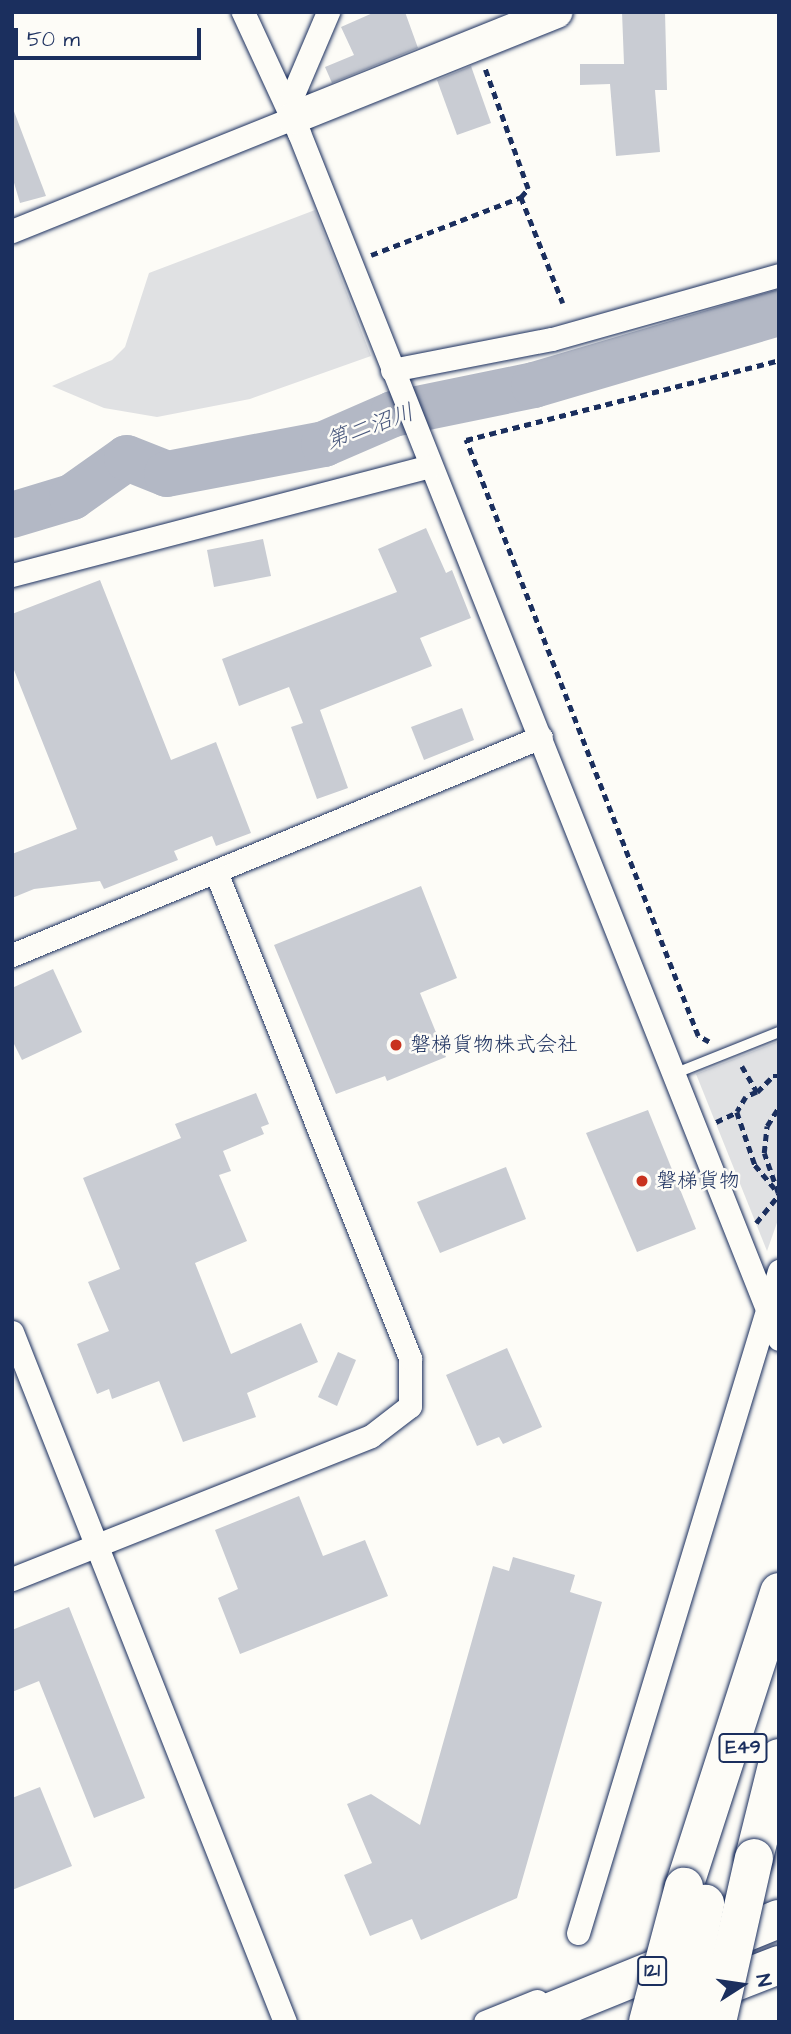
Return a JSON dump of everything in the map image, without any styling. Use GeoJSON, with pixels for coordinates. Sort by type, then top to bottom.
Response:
{"type":"FeatureCollection","features":[{"type":"Feature","properties":{"kind":"highway"},"geometry":{"type":"LineString","coordinates":[[648,2022],[696,1889],[779,1592]]}},
{"type":"Feature","properties":{"kind":"highway","name":"E49"},"geometry":{"type":"LineString","coordinates":[[680,2022],[696,1889],[779,1604]]}},
{"type":"Feature","properties":{"kind":"highway","name":"E49"},"geometry":{"type":"LineString","coordinates":[[717,2022],[779,1758]]}},
{"type":"Feature","properties":{"kind":"highway","name":"121"},"geometry":{"type":"LineString","coordinates":[[525,2022],[779,1919]]}},
{"type":"Feature","properties":{"kind":"highway","name":"121"},"geometry":{"type":"LineString","coordinates":[[633,2022],[779,1965]]}},
{"type":"Feature","properties":{"kind":"street"},"geometry":{"type":"LineString","coordinates":[[243,12],[291,112],[430,466],[541,737],[668,1076],[779,1339]]}},
{"type":"Feature","properties":{"kind":"street"},"geometry":{"type":"LineString","coordinates":[[291,112],[328,12]]}},
{"type":"Feature","properties":{"kind":"street"},"geometry":{"type":"LineString","coordinates":[[12,231],[291,112],[477,45],[557,12]]}},
{"type":"Feature","properties":{"kind":"street"},"geometry":{"type":"LineString","coordinates":[[395,377],[552,339],[779,275]]}},
{"type":"Feature","properties":{"kind":"street"},"geometry":{"type":"LineString","coordinates":[[12,575],[430,466]]}},
{"type":"Feature","properties":{"kind":"street"},"geometry":{"type":"LineString","coordinates":[[12,955],[541,737]]}},
{"type":"Feature","properties":{"kind":"street"},"geometry":{"type":"LineString","coordinates":[[12,1579],[371,1436],[410,1406],[410,1358],[216,872]]}},
{"type":"Feature","properties":{"kind":"street"},"geometry":{"type":"LineString","coordinates":[[578,1933],[779,1271]]}},
{"type":"Feature","properties":{"kind":"street"},"geometry":{"type":"LineString","coordinates":[[12,1332],[285,2022]]}},
{"type":"Feature","properties":{"kind":"street"},"geometry":{"type":"LineString","coordinates":[[485,2022],[537,2001],[570,2004]]}},
{"type":"Feature","properties":{"kind":"lane"},"geometry":{"type":"LineString","coordinates":[[668,1076],[779,1032]]}},
{"type":"Feature","properties":{"kind":"path"},"geometry":{"type":"LineString","coordinates":[[351,263],[521,197],[528,188],[477,45]]}},
{"type":"Feature","properties":{"kind":"path"},"geometry":{"type":"LineString","coordinates":[[521,197],[563,303]]}},
{"type":"Feature","properties":{"kind":"path"},"geometry":{"type":"LineString","coordinates":[[698,1036],[466,440],[779,360]]}},
{"type":"Feature","properties":{"kind":"path"},"geometry":{"type":"LineString","coordinates":[[734,1050],[757,1092]]}},
{"type":"Feature","properties":{"kind":"path"},"geometry":{"type":"LineString","coordinates":[[710,1125],[737,1112],[746,1097],[757,1092],[773,1076],[779,1076]]}},
{"type":"Feature","properties":{"kind":"path"},"geometry":{"type":"LineString","coordinates":[[779,1107],[767,1126],[764,1153],[779,1194]]}},
{"type":"Feature","properties":{"kind":"path"},"geometry":{"type":"LineString","coordinates":[[737,1112],[755,1165],[779,1194]]}},
{"type":"Feature","properties":{"kind":"path"},"geometry":{"type":"LineString","coordinates":[[751,1228],[779,1194]]}},
{"type":"Feature","properties":{"kind":"shaded area"},"geometry":{"type":"Polygon","coordinates":[[[315,210],[371,356],[250,399],[157,417],[104,408],[52,386],[112,360],[125,347],[149,273],[315,210]]]}},
{"type":"Feature","properties":{"kind":"shaded area"},"geometry":{"type":"Polygon","coordinates":[[[779,1041],[779,1217],[767,1251],[696,1074],[779,1041]]]}},
{"type":"Feature","properties":{"kind":"building"},"geometry":{"type":"Polygon","coordinates":[[[375,12],[405,12],[418,48],[332,83],[325,67],[354,55],[341,27],[375,12]]]}},
{"type":"Feature","properties":{"kind":"building"},"geometry":{"type":"Polygon","coordinates":[[[622,12],[665,12],[667,90],[655,90],[660,152],[616,156],[610,84],[580,85],[580,64],[624,64],[622,12]]]}},
{"type":"Feature","properties":{"kind":"building"},"geometry":{"type":"Polygon","coordinates":[[[471,66],[491,123],[457,135],[437,80],[471,66]]]}},
{"type":"Feature","properties":{"kind":"building"},"geometry":{"type":"Polygon","coordinates":[[[12,106],[46,196],[20,203],[12,176],[12,106]]]}},
{"type":"Feature","properties":{"kind":"building"},"geometry":{"type":"Polygon","coordinates":[[[426,528],[446,573],[452,570],[471,618],[420,638],[432,666],[320,710],[348,788],[317,799],[291,727],[303,723],[289,687],[239,706],[222,659],[397,592],[378,549],[426,528]]]}},
{"type":"Feature","properties":{"kind":"building"},"geometry":{"type":"Polygon","coordinates":[[[263,539],[271,576],[214,587],[207,550],[263,539]]]}},
{"type":"Feature","properties":{"kind":"building"},"geometry":{"type":"Polygon","coordinates":[[[100,580],[171,760],[216,742],[251,833],[216,846],[212,836],[174,851],[178,860],[104,889],[100,881],[34,889],[12,898],[12,854],[77,829],[12,665],[12,614],[100,580]]]}},
{"type":"Feature","properties":{"kind":"building"},"geometry":{"type":"Polygon","coordinates":[[[462,708],[474,740],[424,760],[411,727],[462,708]]]}},
{"type":"Feature","properties":{"kind":"building"},"geometry":{"type":"Polygon","coordinates":[[[421,886],[457,978],[420,993],[446,1057],[387,1081],[385,1076],[336,1094],[274,945],[421,886]]]}},
{"type":"Feature","properties":{"kind":"building"},"geometry":{"type":"Polygon","coordinates":[[[53,969],[82,1032],[22,1060],[12,1040],[12,988],[53,969]]]}},
{"type":"Feature","properties":{"kind":"building"},"geometry":{"type":"Polygon","coordinates":[[[256,1093],[269,1124],[261,1127],[264,1134],[223,1151],[231,1171],[219,1175],[247,1241],[195,1263],[231,1354],[301,1323],[318,1362],[247,1393],[256,1417],[183,1442],[159,1381],[112,1399],[109,1389],[97,1394],[77,1344],[109,1331],[88,1282],[120,1269],[83,1178],[181,1138],[175,1124],[256,1093]]]}},
{"type":"Feature","properties":{"kind":"building","name":"磐梯貨物"},"geometry":{"type":"Polygon","coordinates":[[[648,1110],[696,1229],[637,1252],[586,1133],[648,1110]]]}},
{"type":"Feature","properties":{"kind":"building"},"geometry":{"type":"Polygon","coordinates":[[[506,1167],[526,1219],[440,1253],[417,1202],[506,1167]]]}},
{"type":"Feature","properties":{"kind":"building"},"geometry":{"type":"Polygon","coordinates":[[[507,1348],[542,1427],[503,1444],[499,1437],[477,1446],[446,1375],[507,1348]]]}},
{"type":"Feature","properties":{"kind":"building"},"geometry":{"type":"Polygon","coordinates":[[[338,1352],[356,1360],[337,1406],[318,1397],[338,1352]]]}},
{"type":"Feature","properties":{"kind":"building"},"geometry":{"type":"Polygon","coordinates":[[[299,1496],[323,1556],[365,1540],[388,1596],[240,1654],[218,1598],[238,1589],[215,1530],[299,1496]]]}},
{"type":"Feature","properties":{"kind":"building"},"geometry":{"type":"Polygon","coordinates":[[[513,1557],[575,1575],[570,1592],[602,1602],[517,1898],[421,1940],[412,1919],[370,1936],[344,1875],[372,1863],[347,1804],[371,1794],[420,1825],[493,1566],[509,1571],[513,1557]]]}},
{"type":"Feature","properties":{"kind":"building"},"geometry":{"type":"Polygon","coordinates":[[[69,1607],[145,1798],[94,1818],[39,1681],[12,1692],[12,1630],[69,1607]]]}},
{"type":"Feature","properties":{"kind":"building"},"geometry":{"type":"Polygon","coordinates":[[[40,1787],[72,1866],[12,1890],[12,1798],[40,1787]]]}},
{"type":"Feature","properties":{"kind":"waterway","name":"第二沼川"},"geometry":{"type":"LineString","coordinates":[[12,515],[72,497],[127,458],[167,474],[324,444],[393,414],[534,385],[779,313]]}},
{"type":"Feature","properties":{"kind":"place","name":"磐梯貨物株式会社"},"geometry":{"type":"Point","coordinates":[396,1045]}},
{"type":"Feature","properties":{"kind":"place","name":"磐梯貨物"},"geometry":{"type":"Point","coordinates":[642,1181]}}]}
